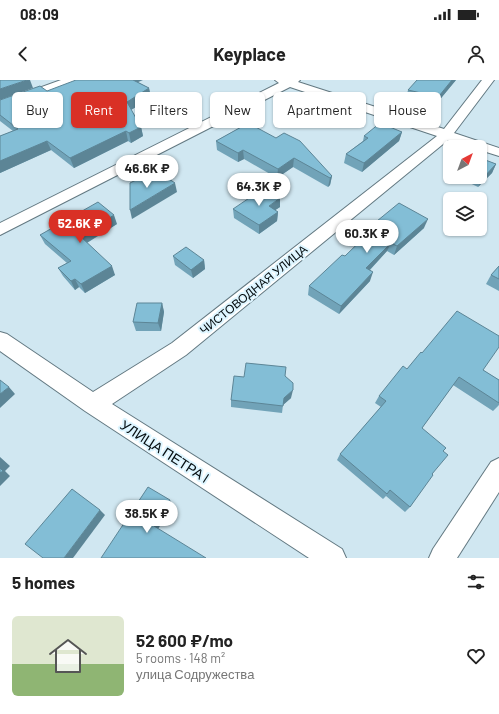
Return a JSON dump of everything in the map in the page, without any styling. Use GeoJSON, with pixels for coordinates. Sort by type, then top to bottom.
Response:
{"type":"FeatureCollection","features":[{"type":"Feature","properties":{"kind":"street"},"geometry":{"type":"LineString","coordinates":[[0,106],[72,80]]}},
{"type":"Feature","properties":{"kind":"street","name":"ЧИСТОВОДНАЯ УЛИЦА"},"geometry":{"type":"LineString","coordinates":[[93,404],[179,349],[446,135],[488,80]]}},
{"type":"Feature","properties":{"kind":"street"},"geometry":{"type":"LineString","coordinates":[[0,230],[288,81],[499,152]]}},
{"type":"Feature","properties":{"kind":"street","name":"УЛИЦА ПЕТРА I"},"geometry":{"type":"LineString","coordinates":[[0,340],[93,404],[333,558]]}},
{"type":"Feature","properties":{"kind":"street"},"geometry":{"type":"LineString","coordinates":[[442,558],[499,470]]}},
{"type":"Feature","properties":{"kind":"building"},"geometry":{"type":"Polygon","coordinates":[[[0,80],[27,80],[0,89],[0,80]]]}},
{"type":"Feature","properties":{"kind":"building"},"geometry":{"type":"Polygon","coordinates":[[[76,80],[133,80],[149,88],[143,92],[135,92],[135,97],[127,102],[135,116],[135,128],[139,128],[129,133],[126,131],[70,158],[47,141],[0,161],[0,136],[18,129],[17,128],[63,128],[63,92],[23,92],[40,86],[47,91],[76,80]]]}},
{"type":"Feature","properties":{"kind":"building"},"geometry":{"type":"Polygon","coordinates":[[[417,80],[452,80],[441,94],[441,92],[417,92],[408,90],[417,80]]]}},
{"type":"Feature","properties":{"kind":"building"},"geometry":{"type":"Polygon","coordinates":[[[12,96],[12,124],[0,115],[0,100],[12,96]]]}},
{"type":"Feature","properties":{"kind":"building"},"geometry":{"type":"Polygon","coordinates":[[[239,128],[257,128],[276,138],[284,133],[300,141],[332,176],[330,178],[294,158],[278,169],[243,150],[238,153],[216,141],[239,128]]]}},
{"type":"Feature","properties":{"kind":"building"},"geometry":{"type":"Polygon","coordinates":[[[374,128],[392,128],[402,132],[364,163],[346,154],[368,138],[364,136],[374,128]]]}},
{"type":"Feature","properties":{"kind":"building"},"geometry":{"type":"Polygon","coordinates":[[[487,161],[496,164],[487,174],[487,161]]]}},
{"type":"Feature","properties":{"kind":"building"},"geometry":{"type":"Polygon","coordinates":[[[160,173],[175,183],[130,210],[130,183],[140,178],[151,179],[160,173]]]}},
{"type":"Feature","properties":{"kind":"building"},"geometry":{"type":"Polygon","coordinates":[[[264,188],[280,198],[269,206],[278,212],[259,225],[233,209],[264,188]]]}},
{"type":"Feature","properties":{"kind":"building"},"geometry":{"type":"Polygon","coordinates":[[[98,202],[114,215],[80,236],[112,266],[81,284],[75,279],[71,281],[58,268],[71,261],[40,235],[98,202]]]}},
{"type":"Feature","properties":{"kind":"building"},"geometry":{"type":"Polygon","coordinates":[[[399,203],[428,219],[397,246],[391,243],[366,268],[373,272],[341,306],[309,286],[342,255],[345,256],[380,222],[377,221],[399,203]]]}},
{"type":"Feature","properties":{"kind":"building"},"geometry":{"type":"Polygon","coordinates":[[[186,247],[204,260],[191,270],[173,256],[186,247]]]}},
{"type":"Feature","properties":{"kind":"building"},"geometry":{"type":"Polygon","coordinates":[[[499,266],[499,279],[491,275],[499,266]]]}},
{"type":"Feature","properties":{"kind":"building"},"geometry":{"type":"Polygon","coordinates":[[[137,303],[162,303],[158,323],[133,322],[137,303]]]}},
{"type":"Feature","properties":{"kind":"building"},"geometry":{"type":"Polygon","coordinates":[[[457,311],[499,336],[499,347],[483,370],[499,380],[499,403],[459,377],[422,428],[446,448],[443,451],[448,455],[432,474],[433,475],[410,507],[390,490],[387,494],[340,454],[386,401],[379,396],[403,366],[407,369],[457,311]]]}},
{"type":"Feature","properties":{"kind":"building"},"geometry":{"type":"Polygon","coordinates":[[[246,363],[286,367],[285,376],[293,383],[293,390],[284,398],[283,406],[231,400],[234,376],[244,377],[246,363]]]}},
{"type":"Feature","properties":{"kind":"building"},"geometry":{"type":"Polygon","coordinates":[[[0,380],[9,387],[0,394],[0,380]]]}},
{"type":"Feature","properties":{"kind":"building"},"geometry":{"type":"Polygon","coordinates":[[[148,487],[170,500],[154,526],[206,558],[101,558],[148,487]]]}},
{"type":"Feature","properties":{"kind":"building"},"geometry":{"type":"Polygon","coordinates":[[[72,489],[100,510],[64,558],[43,558],[25,544],[72,489]]]}}]}
